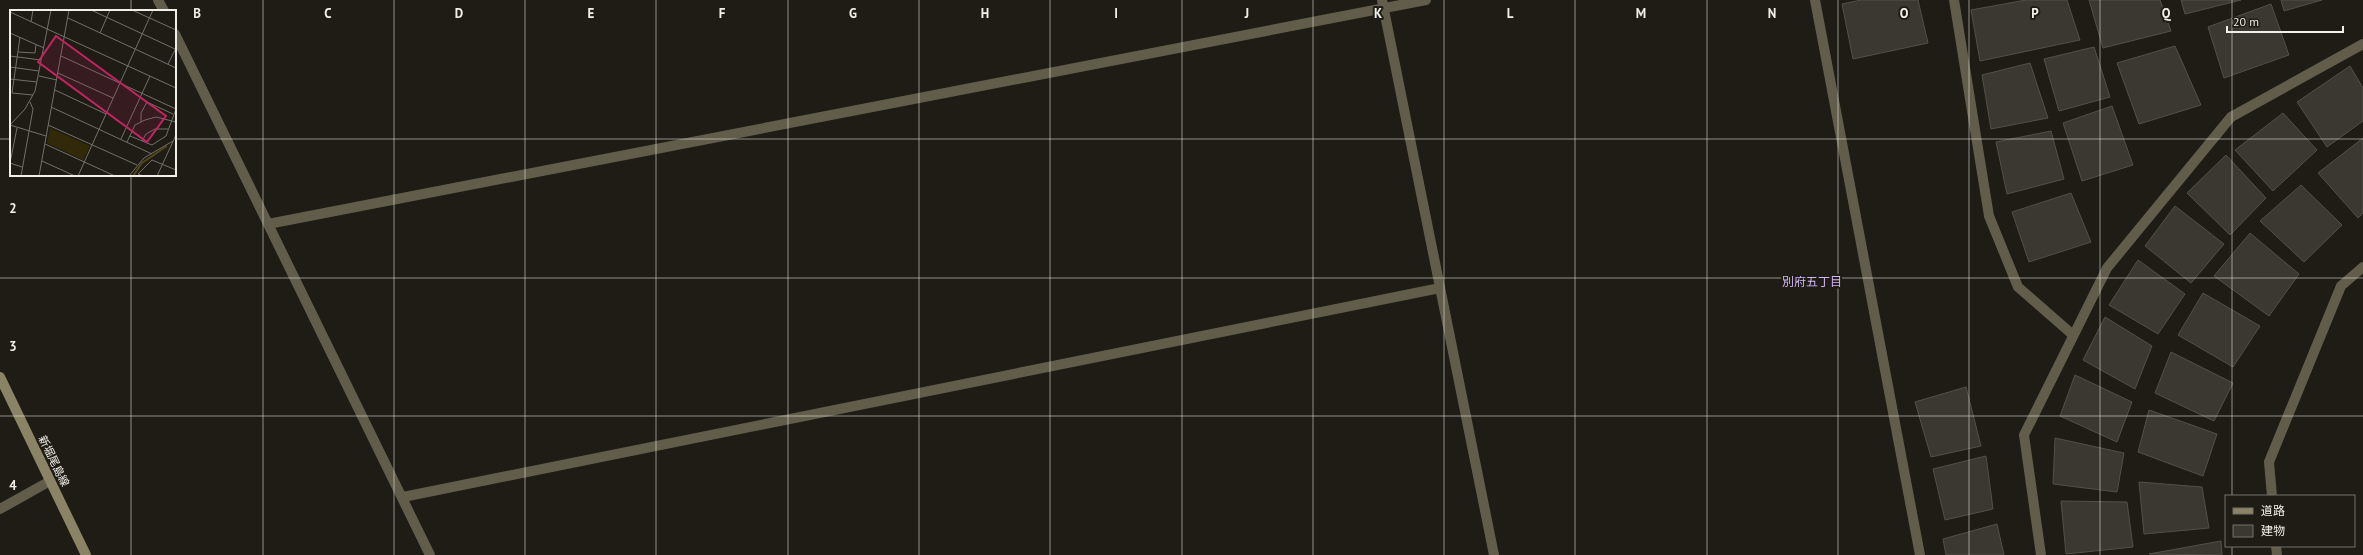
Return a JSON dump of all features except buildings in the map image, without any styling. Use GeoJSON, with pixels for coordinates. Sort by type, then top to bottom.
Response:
{"type":"FeatureCollection","features":[{"type":"Feature","properties":{"kind":"main road","name":"新堀尾島線"},"geometry":{"type":"LineString","coordinates":[[0,377],[86,555]]}},
{"type":"Feature","properties":{"kind":"street"},"geometry":{"type":"LineString","coordinates":[[158,0],[163,10]]}},
{"type":"Feature","properties":{"kind":"street"},"geometry":{"type":"LineString","coordinates":[[268,224],[1383,4],[1426,0]]}},
{"type":"Feature","properties":{"kind":"street"},"geometry":{"type":"LineString","coordinates":[[1815,0],[1920,555]]}},
{"type":"Feature","properties":{"kind":"street"},"geometry":{"type":"LineString","coordinates":[[1954,0],[1989,216],[2018,288],[2073,335]]}},
{"type":"Feature","properties":{"kind":"street"},"geometry":{"type":"LineString","coordinates":[[1383,4],[1494,555]]}},
{"type":"Feature","properties":{"kind":"street"},"geometry":{"type":"LineString","coordinates":[[176,36],[403,497],[430,555]]}},
{"type":"Feature","properties":{"kind":"street"},"geometry":{"type":"LineString","coordinates":[[2041,555],[2024,435],[2107,268],[2231,117],[2363,44]]}},
{"type":"Feature","properties":{"kind":"street"},"geometry":{"type":"LineString","coordinates":[[2272,495],[2270,462],[2272,454],[2341,286],[2363,267]]}},
{"type":"Feature","properties":{"kind":"street"},"geometry":{"type":"LineString","coordinates":[[403,497],[1440,288]]}},
{"type":"Feature","properties":{"kind":"street"},"geometry":{"type":"LineString","coordinates":[[0,509],[50,481]]}},
{"type":"Feature","properties":{"kind":"district","name":"別府五丁目"},"geometry":{"type":"Point","coordinates":[1812,282]}}]}
